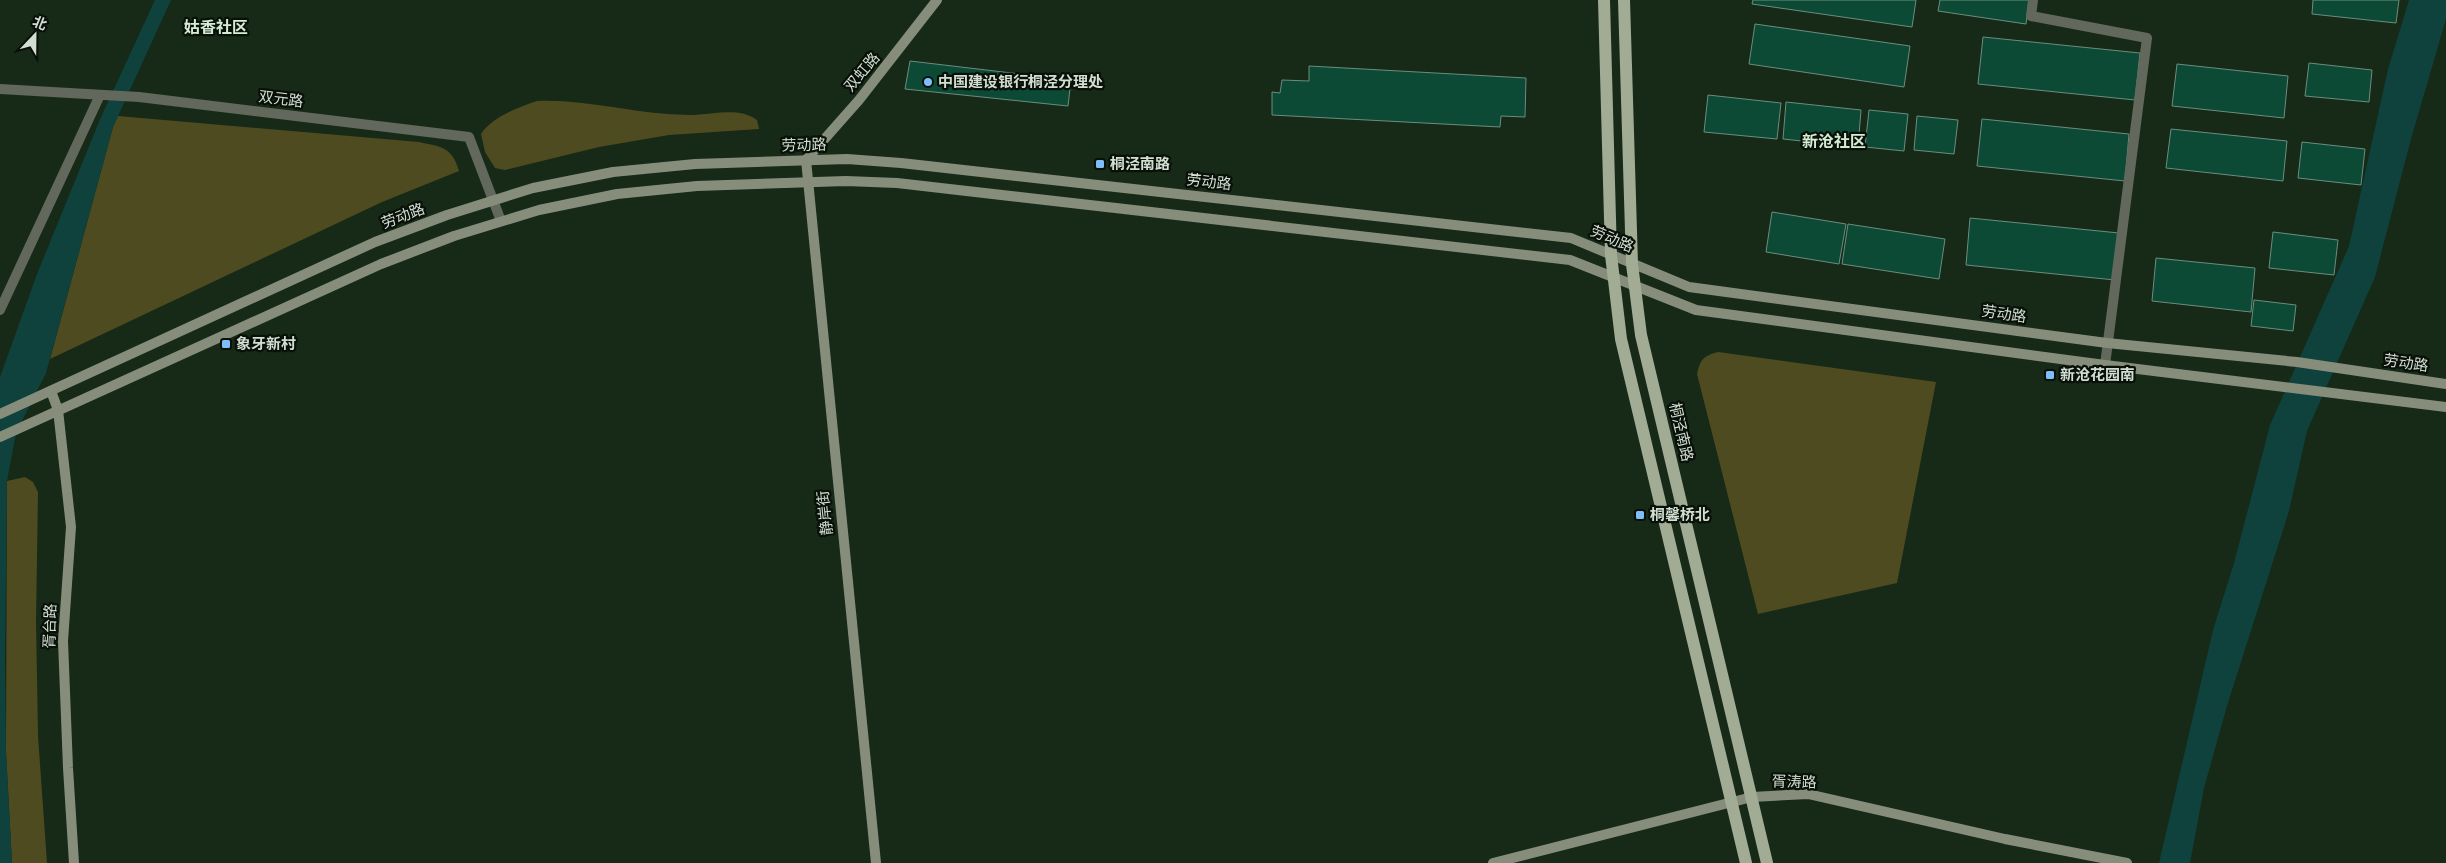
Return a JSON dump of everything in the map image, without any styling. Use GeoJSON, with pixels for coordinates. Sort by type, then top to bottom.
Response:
{"type":"FeatureCollection","features":[{"type":"Feature","properties":{"kind":"main road","name":"双虹路"},"geometry":{"type":"LineString","coordinates":[[806,160],[871,86],[937,0]]}},
{"type":"Feature","properties":{"kind":"main road"},"geometry":{"type":"LineString","coordinates":[[1604,0],[1612,276],[1621,339],[1746,863]]}},
{"type":"Feature","properties":{"kind":"main road","name":"桐泾南路"},"geometry":{"type":"LineString","coordinates":[[1624,0],[1632,264],[1641,335],[1767,863]]}},
{"type":"Feature","properties":{"kind":"main road","name":"劳动路"},"geometry":{"type":"LineString","coordinates":[[0,414],[375,242],[493,200],[533,188],[613,172],[695,164],[847,159],[900,163],[1571,238],[1689,287],[2107,343],[2297,362],[2446,384]]}},
{"type":"Feature","properties":{"kind":"main road","name":"静岸街"},"geometry":{"type":"LineString","coordinates":[[806,160],[806,182],[876,863]]}},
{"type":"Feature","properties":{"kind":"main road"},"geometry":{"type":"LineString","coordinates":[[0,436],[26,426],[381,264],[501,221],[574,202],[656,189],[861,180],[1570,260],[1696,310],[2105,365],[2446,407]]}},
{"type":"Feature","properties":{"kind":"main road","name":"胥台路"},"geometry":{"type":"LineString","coordinates":[[49,392],[58,410],[71,526],[63,641],[74,863]]}},
{"type":"Feature","properties":{"kind":"main road","name":"胥涛路"},"geometry":{"type":"LineString","coordinates":[[1493,863],[1752,796],[1808,794],[2005,839],[2127,863]]}},
{"type":"Feature","properties":{"kind":"street"},"geometry":{"type":"LineString","coordinates":[[2033,0],[2031,16],[2146,38],[2105,365]]}},
{"type":"Feature","properties":{"kind":"street","name":"双元路"},"geometry":{"type":"LineString","coordinates":[[0,89],[139,97],[469,137],[501,221]]}},
{"type":"Feature","properties":{"kind":"street"},"geometry":{"type":"LineString","coordinates":[[0,310],[104,95]]}},
{"type":"Feature","properties":{"kind":"shaded area"},"geometry":{"type":"Polygon","coordinates":[[[537,101],[576,102],[674,115],[735,112],[757,120],[759,129],[669,135],[599,147],[505,170],[495,168],[485,152],[481,134],[499,118],[537,101]]]}},
{"type":"Feature","properties":{"kind":"shaded area"},"geometry":{"type":"Polygon","coordinates":[[[118,116],[419,142],[445,149],[453,157],[459,171],[382,202],[50,359],[113,127],[118,116]]]}},
{"type":"Feature","properties":{"kind":"shaded area"},"geometry":{"type":"Polygon","coordinates":[[[1718,352],[1936,382],[1897,583],[1758,614],[1697,374],[1703,359],[1718,352]]]}},
{"type":"Feature","properties":{"kind":"shaded area"},"geometry":{"type":"Polygon","coordinates":[[[25,477],[33,482],[38,492],[36,621],[38,736],[47,863],[12,863],[6,752],[7,481],[25,477]]]}},
{"type":"Feature","properties":{"kind":"water"},"geometry":{"type":"Polygon","coordinates":[[[155,0],[171,0],[113,127],[46,373],[16,433],[7,481],[6,752],[12,863],[0,863],[0,377],[37,274],[101,117],[155,0]]]}},
{"type":"Feature","properties":{"kind":"water"},"geometry":{"type":"Polygon","coordinates":[[[2409,0],[2446,0],[2446,19],[2411,139],[2375,277],[2307,431],[2289,511],[2227,706],[2204,788],[2190,863],[2159,863],[2213,630],[2234,563],[2270,425],[2349,246],[2388,69],[2409,0]]]}},
{"type":"Feature","properties":{"kind":"building"},"geometry":{"type":"Polygon","coordinates":[[[1753,0],[1916,0],[1912,27],[1752,4],[1753,0]]]}},
{"type":"Feature","properties":{"kind":"building"},"geometry":{"type":"Polygon","coordinates":[[[1940,0],[2029,0],[2026,24],[1938,11],[1940,0]]]}},
{"type":"Feature","properties":{"kind":"building"},"geometry":{"type":"Polygon","coordinates":[[[2313,0],[2399,0],[2396,23],[2312,14],[2313,0]]]}},
{"type":"Feature","properties":{"kind":"building"},"geometry":{"type":"Polygon","coordinates":[[[1755,24],[1910,46],[1904,87],[1749,64],[1755,24]]]}},
{"type":"Feature","properties":{"kind":"building"},"geometry":{"type":"Polygon","coordinates":[[[1983,37],[2140,53],[2135,100],[1978,84],[1983,37]]]}},
{"type":"Feature","properties":{"kind":"building"},"geometry":{"type":"Polygon","coordinates":[[[910,61],[1071,80],[1068,106],[905,89],[910,61]]]}},
{"type":"Feature","properties":{"kind":"building"},"geometry":{"type":"Polygon","coordinates":[[[2309,63],[2372,70],[2369,102],[2305,96],[2309,63]]]}},
{"type":"Feature","properties":{"kind":"building"},"geometry":{"type":"Polygon","coordinates":[[[2177,64],[2288,76],[2284,118],[2172,106],[2177,64]]]}},
{"type":"Feature","properties":{"kind":"building"},"geometry":{"type":"Polygon","coordinates":[[[1309,66],[1526,78],[1525,117],[1501,116],[1500,127],[1272,115],[1272,92],[1280,93],[1282,80],[1309,81],[1309,66]]]}},
{"type":"Feature","properties":{"kind":"building"},"geometry":{"type":"Polygon","coordinates":[[[1708,95],[1781,103],[1777,139],[1704,132],[1708,95]]]}},
{"type":"Feature","properties":{"kind":"building"},"geometry":{"type":"Polygon","coordinates":[[[1786,102],[1861,110],[1858,147],[1783,139],[1786,102]]]}},
{"type":"Feature","properties":{"kind":"building"},"geometry":{"type":"Polygon","coordinates":[[[1869,110],[1908,114],[1904,151],[1865,147],[1869,110]]]}},
{"type":"Feature","properties":{"kind":"building"},"geometry":{"type":"Polygon","coordinates":[[[1917,116],[1958,120],[1954,154],[1914,150],[1917,116]]]}},
{"type":"Feature","properties":{"kind":"building"},"geometry":{"type":"Polygon","coordinates":[[[1982,119],[2129,134],[2125,181],[1977,166],[1982,119]]]}},
{"type":"Feature","properties":{"kind":"building"},"geometry":{"type":"Polygon","coordinates":[[[2171,129],[2287,141],[2283,181],[2166,168],[2171,129]]]}},
{"type":"Feature","properties":{"kind":"building"},"geometry":{"type":"Polygon","coordinates":[[[2302,142],[2365,149],[2361,185],[2298,178],[2302,142]]]}},
{"type":"Feature","properties":{"kind":"building"},"geometry":{"type":"Polygon","coordinates":[[[1772,212],[1846,224],[1839,264],[1766,252],[1772,212]]]}},
{"type":"Feature","properties":{"kind":"building"},"geometry":{"type":"Polygon","coordinates":[[[1970,218],[2119,233],[2115,280],[1966,265],[1970,218]]]}},
{"type":"Feature","properties":{"kind":"building"},"geometry":{"type":"Polygon","coordinates":[[[1848,224],[1945,239],[1939,279],[1842,264],[1848,224]]]}},
{"type":"Feature","properties":{"kind":"building"},"geometry":{"type":"Polygon","coordinates":[[[2273,232],[2338,240],[2334,275],[2269,268],[2273,232]]]}},
{"type":"Feature","properties":{"kind":"building"},"geometry":{"type":"Polygon","coordinates":[[[2156,258],[2255,268],[2251,312],[2152,301],[2156,258]]]}},
{"type":"Feature","properties":{"kind":"building"},"geometry":{"type":"Polygon","coordinates":[[[2254,300],[2296,305],[2293,331],[2251,326],[2254,300]]]}},
{"type":"Feature","properties":{"kind":"place","name":"中国建设银行桐泾分理处"},"geometry":{"type":"Point","coordinates":[928,82]}},
{"type":"Feature","properties":{"kind":"place","name":"桐泾南路"},"geometry":{"type":"Point","coordinates":[1100,164]}},
{"type":"Feature","properties":{"kind":"place","name":"象牙新村"},"geometry":{"type":"Point","coordinates":[226,344]}},
{"type":"Feature","properties":{"kind":"place","name":"新沧花园南"},"geometry":{"type":"Point","coordinates":[2050,375]}},
{"type":"Feature","properties":{"kind":"place","name":"桐馨桥北"},"geometry":{"type":"Point","coordinates":[1640,515]}},
{"type":"Feature","properties":{"kind":"district","name":"姑香社区"},"geometry":{"type":"Point","coordinates":[216,27]}},
{"type":"Feature","properties":{"kind":"district","name":"新沧社区"},"geometry":{"type":"Point","coordinates":[1834,141]}}]}
